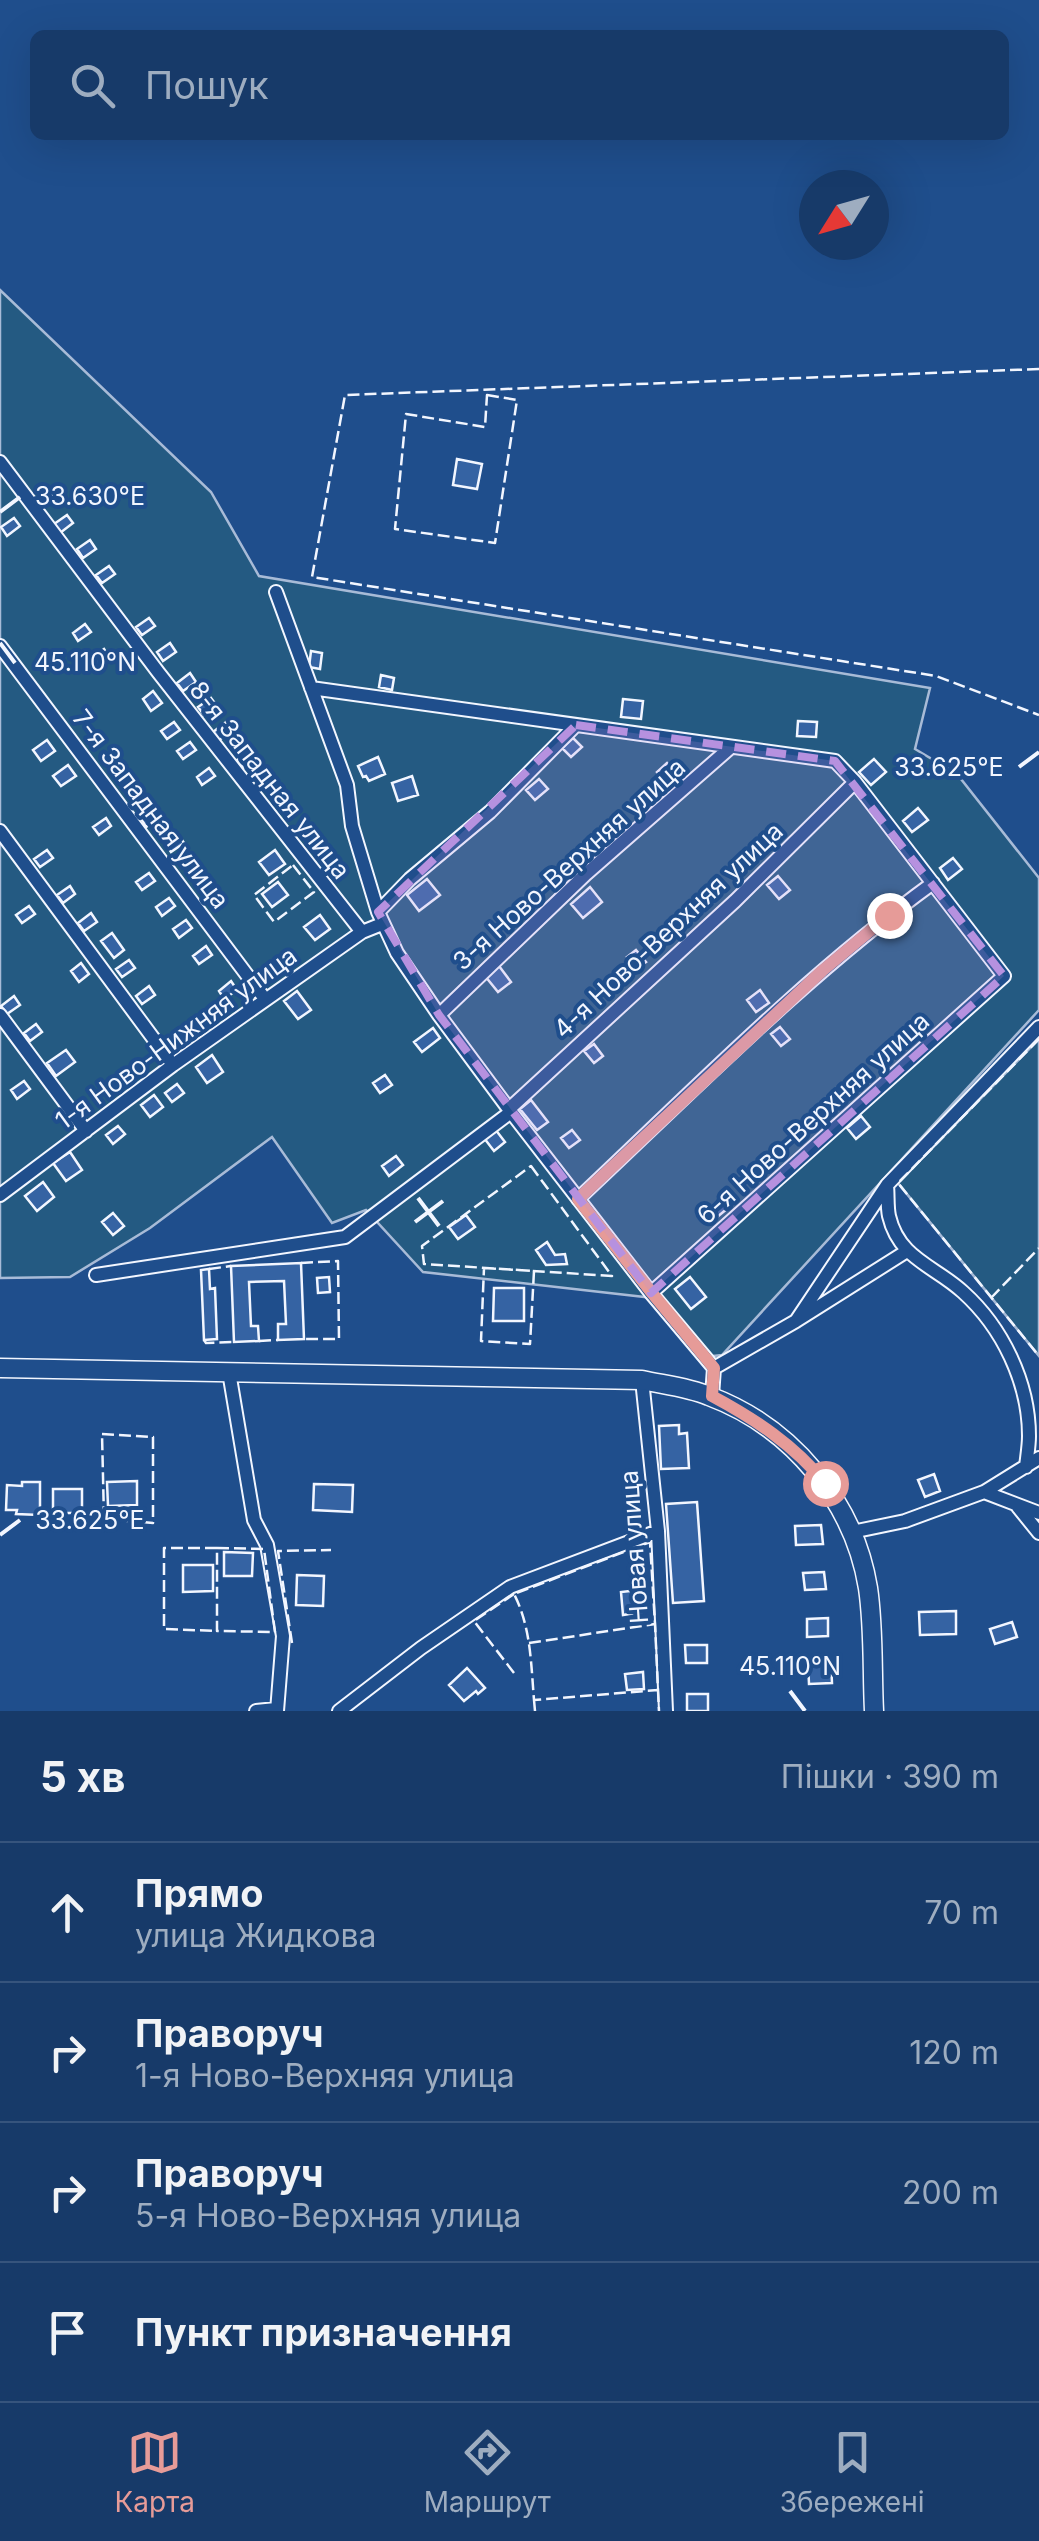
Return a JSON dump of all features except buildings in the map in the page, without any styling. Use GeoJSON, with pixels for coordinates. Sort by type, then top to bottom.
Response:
{"type":"FeatureCollection","features":[{"type":"Feature","properties":{"kind":"main road"},"geometry":{"type":"LineString","coordinates":[[0,1368],[642,1380],[712,1396],[780,1437],[810,1465],[837,1502],[852,1532],[870,1606],[874,1711]]}},
{"type":"Feature","properties":{"kind":"street","name":"8-я Западная улица"},"geometry":{"type":"LineString","coordinates":[[0,462],[170,688],[362,932]]}},
{"type":"Feature","properties":{"kind":"street"},"geometry":{"type":"LineString","coordinates":[[276,592],[347,785],[352,826],[380,918],[397,954],[438,1015],[578,1199],[714,1368],[712,1396]]}},
{"type":"Feature","properties":{"kind":"street","name":"7-я Западная улица"},"geometry":{"type":"LineString","coordinates":[[0,646],[265,999]]}},
{"type":"Feature","properties":{"kind":"street"},"geometry":{"type":"LineString","coordinates":[[311,688],[835,761],[932,883],[822,971],[578,1199]]}},
{"type":"Feature","properties":{"kind":"street"},"geometry":{"type":"LineString","coordinates":[[380,918],[410,878],[490,812],[576,724]]}},
{"type":"Feature","properties":{"kind":"street","name":"3-я Ново-Верхняя улица"},"geometry":{"type":"LineString","coordinates":[[438,1015],[586,874],[732,747]]}},
{"type":"Feature","properties":{"kind":"street","name":"4-я Ново-Верхняя улица"},"geometry":{"type":"LineString","coordinates":[[96,1276],[345,1237],[510,1110],[855,782]]}},
{"type":"Feature","properties":{"kind":"street"},"geometry":{"type":"LineString","coordinates":[[0,831],[172,1065]]}},
{"type":"Feature","properties":{"kind":"street","name":"6-я Ново-Верхняя улица"},"geometry":{"type":"LineString","coordinates":[[652,1293],[1004,976],[932,883]]}},
{"type":"Feature","properties":{"kind":"street","name":"1-я Ново-Нижняя улица"},"geometry":{"type":"LineString","coordinates":[[0,1196],[172,1065],[380,918]]}},
{"type":"Feature","properties":{"kind":"street"},"geometry":{"type":"LineString","coordinates":[[0,1015],[86,1131]]}},
{"type":"Feature","properties":{"kind":"street"},"geometry":{"type":"LineString","coordinates":[[796,1321],[888,1185],[1039,1027]]}},
{"type":"Feature","properties":{"kind":"street"},"geometry":{"type":"LineString","coordinates":[[888,1185],[889,1216],[907,1251],[961,1290],[990,1319],[1010,1354],[1023,1390],[1029,1435],[1026,1467]]}},
{"type":"Feature","properties":{"kind":"street"},"geometry":{"type":"LineString","coordinates":[[714,1368],[907,1251]]}},
{"type":"Feature","properties":{"kind":"street"},"geometry":{"type":"LineString","coordinates":[[229,1372],[254,1520],[267,1545],[283,1636],[277,1710],[256,1711]]}},
{"type":"Feature","properties":{"kind":"street","name":"Новая улица"},"geometry":{"type":"LineString","coordinates":[[642,1380],[658,1531],[666,1711]]}},
{"type":"Feature","properties":{"kind":"street"},"geometry":{"type":"LineString","coordinates":[[852,1532],[905,1522],[984,1492],[1039,1458]]}},
{"type":"Feature","properties":{"kind":"street"},"geometry":{"type":"LineString","coordinates":[[984,1492],[1039,1513]]}},
{"type":"Feature","properties":{"kind":"street"},"geometry":{"type":"LineString","coordinates":[[1016,1505],[1039,1533]]}},
{"type":"Feature","properties":{"kind":"street"},"geometry":{"type":"LineString","coordinates":[[339,1711],[510,1587],[658,1531]]}},
{"type":"Feature","properties":{"kind":"highlighted area"},"geometry":{"type":"Polygon","coordinates":[[[576,725],[835,761],[1004,976],[651,1293],[439,1015],[378,912],[576,725]]]}},
{"type":"Feature","properties":{"kind":"shaded area"},"geometry":{"type":"Polygon","coordinates":[[[0,290],[211,492],[259,576],[930,688],[915,749],[957,774],[1039,878],[1039,1010],[722,1355],[704,1357],[653,1298],[423,1272],[366,1210],[332,1223],[272,1137],[150,1228],[70,1277],[0,1278],[0,290]]]}},
{"type":"Feature","properties":{"kind":"shaded area"},"geometry":{"type":"Polygon","coordinates":[[[1039,1039],[1039,1356],[898,1183],[1039,1039]]]}},
{"type":"Feature","properties":{"kind":"fence"},"geometry":{"type":"LineString","coordinates":[[1039,369],[345,395],[312,577],[936,676],[1039,715]]}},
{"type":"Feature","properties":{"kind":"fence"},"geometry":{"type":"LineString","coordinates":[[487,395],[517,400],[495,543],[395,529],[406,414],[485,427],[487,395]]}},
{"type":"Feature","properties":{"kind":"fence"},"geometry":{"type":"LineString","coordinates":[[293,865],[314,892],[274,922],[254,895],[293,865]]}},
{"type":"Feature","properties":{"kind":"fence"},"geometry":{"type":"LineString","coordinates":[[1039,1039],[898,1183],[1039,1356]]}},
{"type":"Feature","properties":{"kind":"fence"},"geometry":{"type":"LineString","coordinates":[[531,1166],[612,1276],[424,1264],[422,1246],[531,1166]]}},
{"type":"Feature","properties":{"kind":"fence"},"geometry":{"type":"LineString","coordinates":[[991,1298],[1039,1248]]}},
{"type":"Feature","properties":{"kind":"fence"},"geometry":{"type":"LineString","coordinates":[[301,1263],[338,1261],[339,1339],[304,1339]]}},
{"type":"Feature","properties":{"kind":"fence"},"geometry":{"type":"LineString","coordinates":[[209,1269],[231,1266]]}},
{"type":"Feature","properties":{"kind":"fence"},"geometry":{"type":"LineString","coordinates":[[484,1268],[534,1271],[530,1344],[481,1341],[484,1268]]}},
{"type":"Feature","properties":{"kind":"fence"},"geometry":{"type":"LineString","coordinates":[[204,1340],[234,1342]]}},
{"type":"Feature","properties":{"kind":"fence"},"geometry":{"type":"LineString","coordinates":[[259,1341],[278,1340]]}},
{"type":"Feature","properties":{"kind":"fence"},"geometry":{"type":"LineString","coordinates":[[102,1434],[153,1437],[153,1523],[104,1519],[102,1434]]}},
{"type":"Feature","properties":{"kind":"fence"},"geometry":{"type":"LineString","coordinates":[[529,1643],[655,1624],[650,1542],[514,1594],[527,1633],[534,1700],[658,1690],[655,1624]]}},
{"type":"Feature","properties":{"kind":"fence"},"geometry":{"type":"LineString","coordinates":[[217,1548],[164,1548],[164,1629],[217,1631]]}},
{"type":"Feature","properties":{"kind":"fence"},"geometry":{"type":"LineString","coordinates":[[217,1548],[264,1549],[275,1632],[217,1631],[217,1548]]}},
{"type":"Feature","properties":{"kind":"fence"},"geometry":{"type":"LineString","coordinates":[[292,1643],[278,1551],[331,1550]]}},
{"type":"Feature","properties":{"kind":"fence"},"geometry":{"type":"LineString","coordinates":[[514,1594],[474,1621],[514,1673]]}},
{"type":"Feature","properties":{"kind":"fence"},"geometry":{"type":"LineString","coordinates":[[658,1690],[659,1711]]}},
{"type":"Feature","properties":{"kind":"fence"},"geometry":{"type":"LineString","coordinates":[[534,1700],[535,1711]]}},
{"type":"Feature","properties":{"kind":"route"},"geometry":{"type":"LineString","coordinates":[[825,1483],[780,1437],[712,1396],[714,1368],[578,1199],[822,971],[889,915]]}}]}
